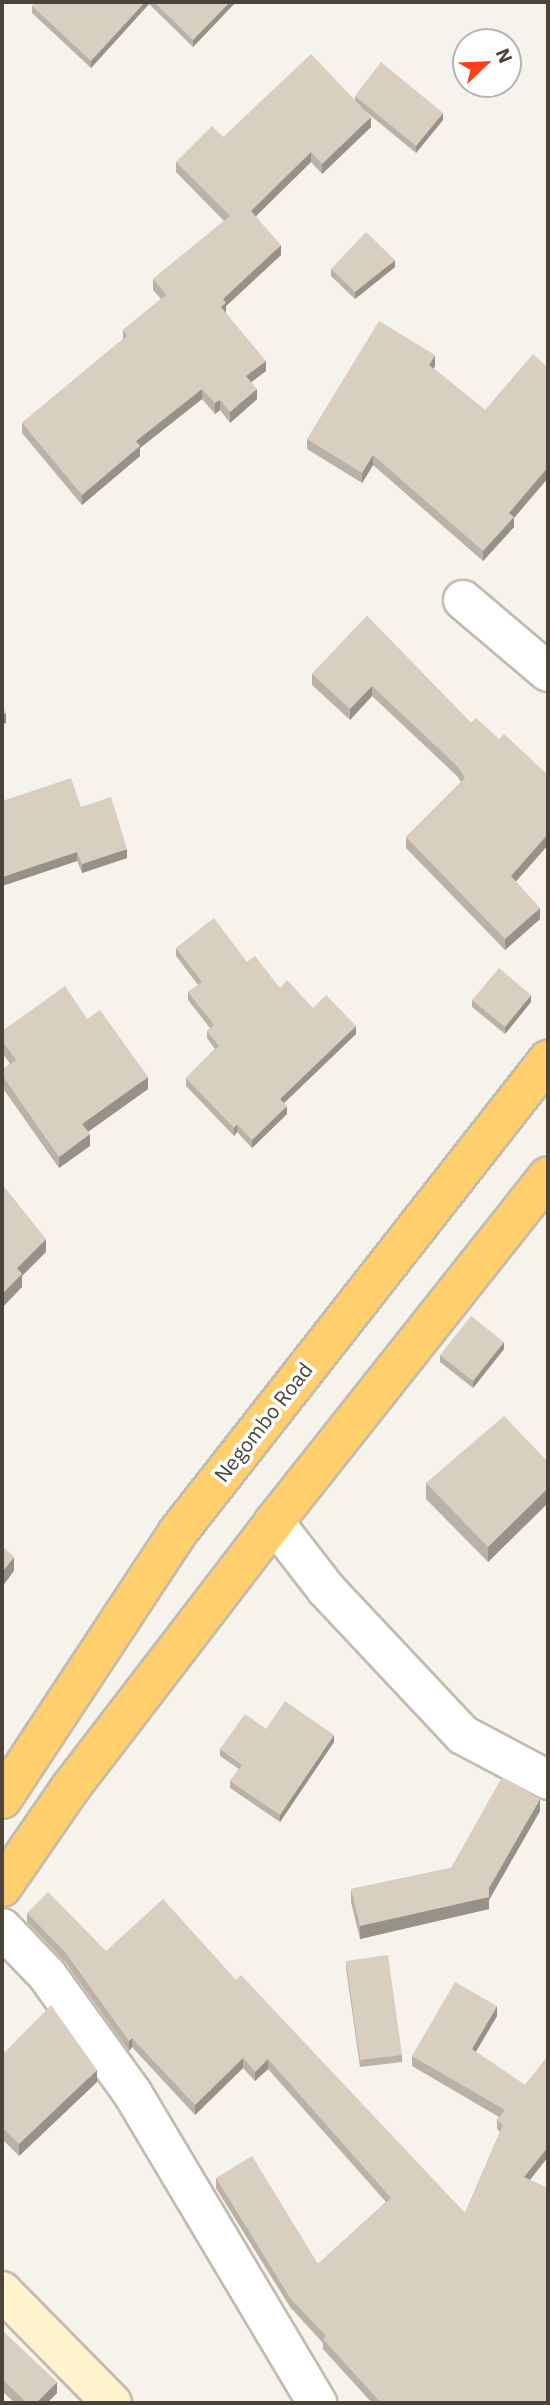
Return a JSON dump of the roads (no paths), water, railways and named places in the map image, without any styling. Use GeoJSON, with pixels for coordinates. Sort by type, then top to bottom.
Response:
{"type":"FeatureCollection","features":[{"type":"Feature","properties":{"kind":"highway","name":"Negombo Road"},"geometry":{"type":"LineString","coordinates":[[2,1800],[178,1532],[548,1060]]}},
{"type":"Feature","properties":{"kind":"highway"},"geometry":{"type":"LineString","coordinates":[[2,1887],[71,1787],[274,1522],[548,1176]]}},
{"type":"Feature","properties":{"kind":"street"},"geometry":{"type":"LineString","coordinates":[[463,600],[548,672]]}},
{"type":"Feature","properties":{"kind":"street"},"geometry":{"type":"LineString","coordinates":[[274,1522],[326,1589],[463,1735],[548,1780]]}},
{"type":"Feature","properties":{"kind":"street"},"geometry":{"type":"LineString","coordinates":[[2,1928],[47,1975],[133,2094],[317,2403]]}},
{"type":"Feature","properties":{"kind":"street"},"geometry":{"type":"LineString","coordinates":[[2,2291],[112,2403]]}}]}
